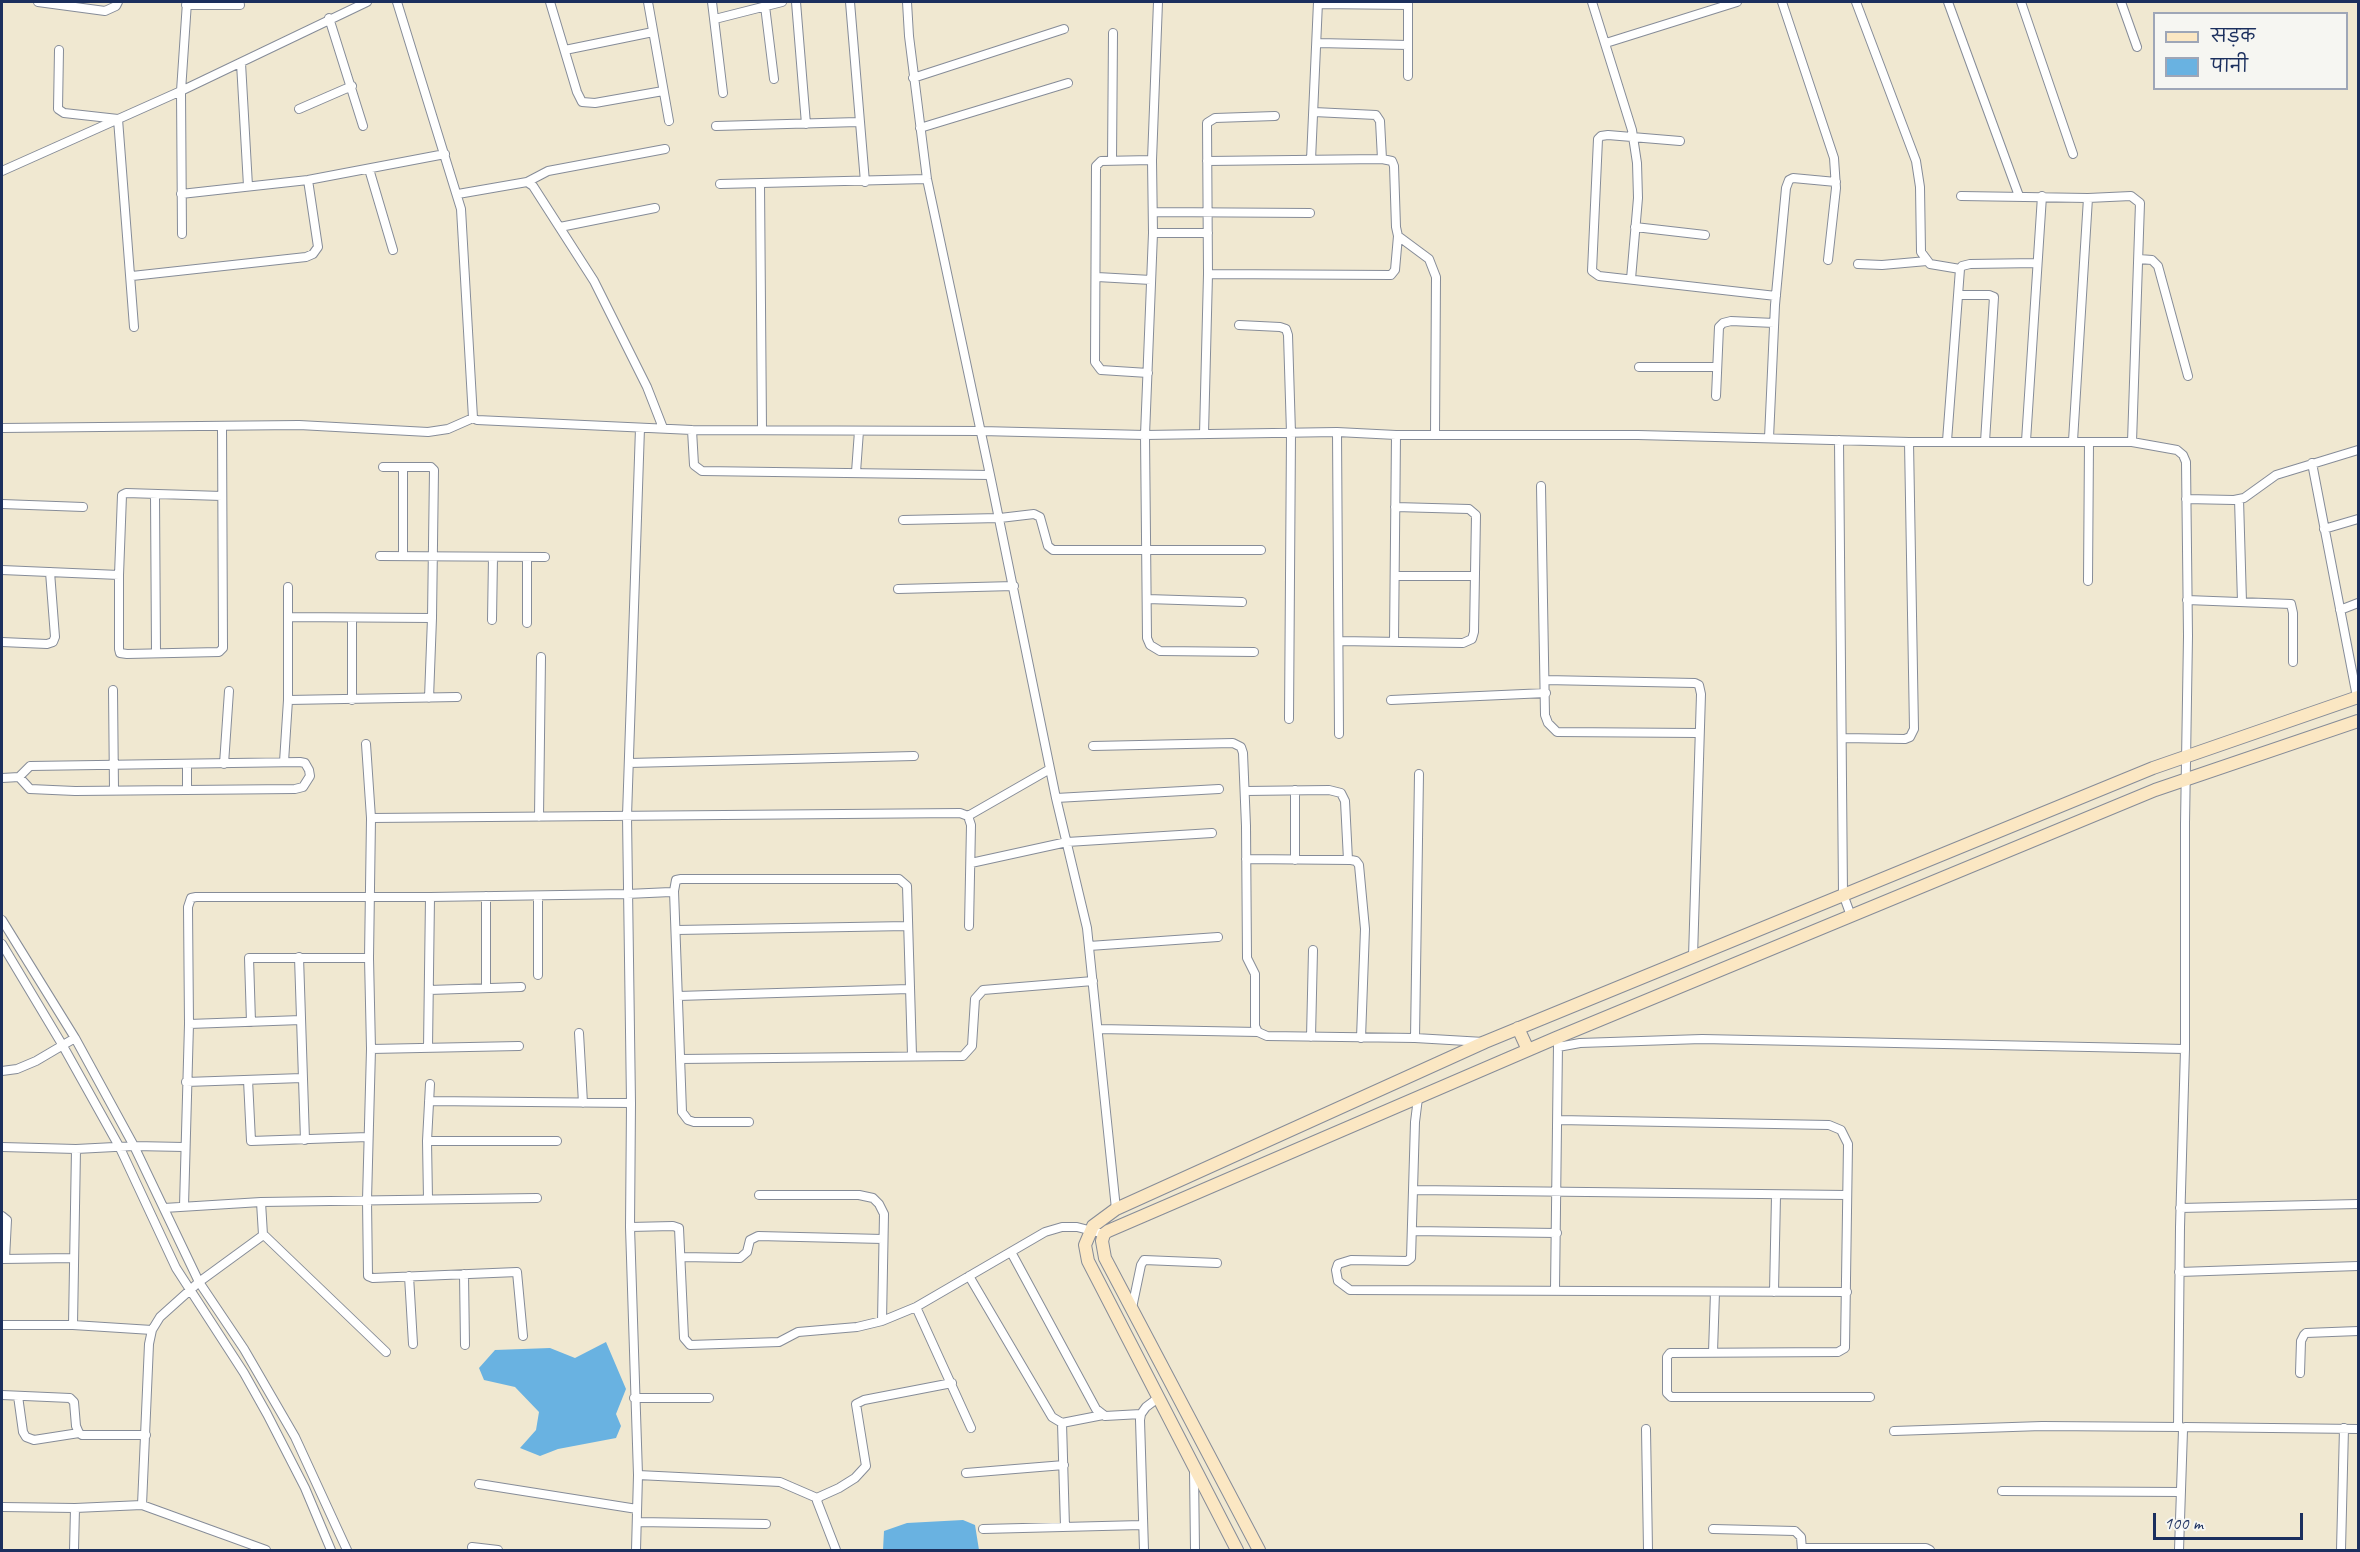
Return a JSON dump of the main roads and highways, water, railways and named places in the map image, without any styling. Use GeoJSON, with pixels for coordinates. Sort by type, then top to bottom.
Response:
{"type":"FeatureCollection","features":[{"type":"Feature","properties":{"kind":"main road"},"geometry":{"type":"LineString","coordinates":[[1237,1551],[1088,1261],[1085,1245],[1093,1226],[1116,1209],[1518,1028],[2186,756],[2358,697]]}},
{"type":"Feature","properties":{"kind":"main road"},"geometry":{"type":"LineString","coordinates":[[1259,1551],[1105,1258],[1102,1246],[1104,1234],[1528,1050],[1557,1043],[1851,916],[2186,778],[2358,721]]}},
{"type":"Feature","properties":{"kind":"main road"},"geometry":{"type":"LineString","coordinates":[[1518,1028],[1528,1050]]}},
{"type":"Feature","properties":{"kind":"main road"},"geometry":{"type":"LineString","coordinates":[[1204,1486],[1220,1477]]}},
{"type":"Feature","properties":{"kind":"water"},"geometry":{"type":"Polygon","coordinates":[[[606,1342],[626,1389],[616,1414],[621,1426],[616,1438],[558,1449],[540,1456],[520,1448],[536,1430],[539,1412],[515,1387],[484,1380],[479,1368],[495,1350],[550,1348],[575,1358],[606,1342]]]}},
{"type":"Feature","properties":{"kind":"water"},"geometry":{"type":"Polygon","coordinates":[[[963,1520],[975,1525],[979,1550],[883,1550],[884,1531],[907,1523],[963,1520]]]}}]}
